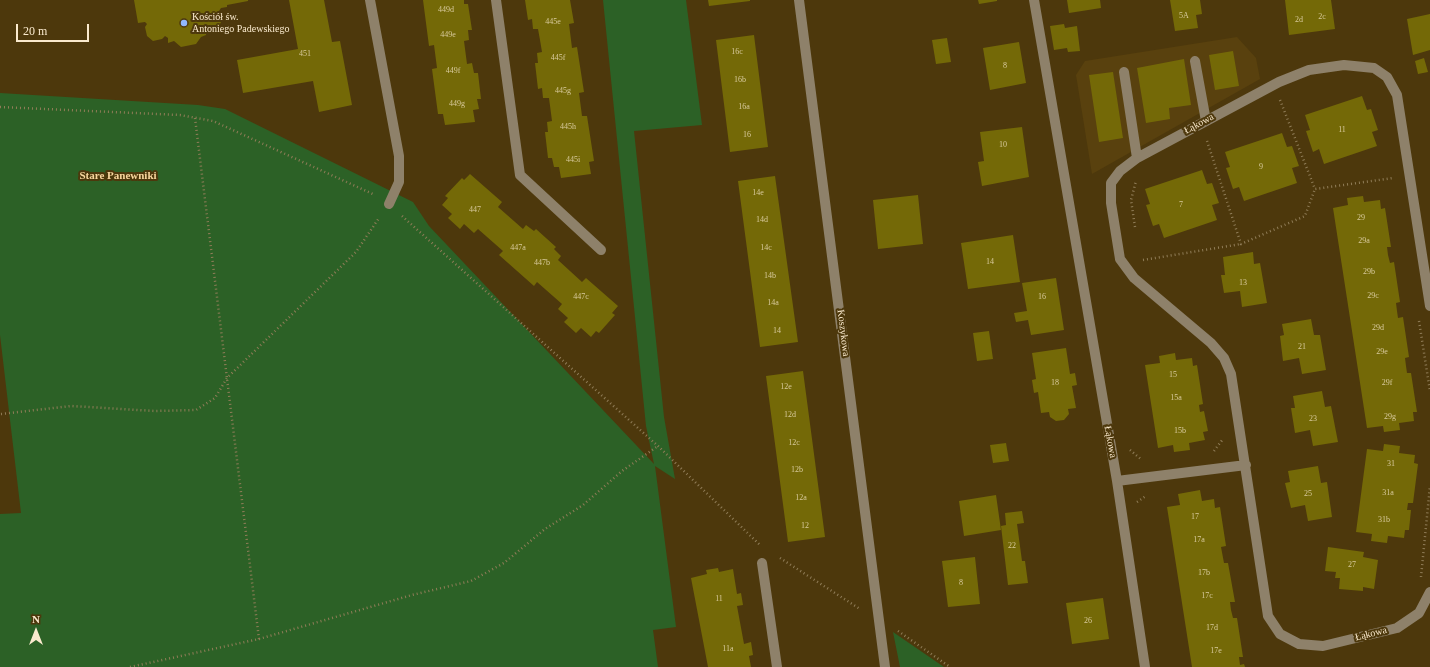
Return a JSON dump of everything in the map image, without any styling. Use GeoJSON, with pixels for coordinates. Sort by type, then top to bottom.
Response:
{"type":"FeatureCollection","features":[{"type":"Feature","properties":{"kind":"street"},"geometry":{"type":"LineString","coordinates":[[370,0],[399,156],[399,182],[389,204]]}},
{"type":"Feature","properties":{"kind":"street"},"geometry":{"type":"LineString","coordinates":[[496,0],[520,175],[601,250]]}},
{"type":"Feature","properties":{"kind":"street","name":"Koszykowa"},"geometry":{"type":"LineString","coordinates":[[799,0],[885,667]]}},
{"type":"Feature","properties":{"kind":"street","name":"Łąkowa"},"geometry":{"type":"LineString","coordinates":[[1034,0],[1117,481],[1145,667]]}},
{"type":"Feature","properties":{"kind":"street"},"geometry":{"type":"LineString","coordinates":[[1195,61],[1206,120]]}},
{"type":"Feature","properties":{"kind":"street","name":"Łąkowa"},"geometry":{"type":"LineString","coordinates":[[1430,306],[1397,95],[1387,77],[1374,68],[1344,65],[1309,70],[1279,82],[1138,158],[1120,171],[1111,182],[1111,203],[1120,259],[1134,278],[1211,343],[1224,358],[1231,374],[1268,616],[1280,634],[1299,644],[1323,646],[1397,628],[1419,613],[1430,592]]}},
{"type":"Feature","properties":{"kind":"street"},"geometry":{"type":"LineString","coordinates":[[1124,72],[1138,158]]}},
{"type":"Feature","properties":{"kind":"street"},"geometry":{"type":"LineString","coordinates":[[1117,481],[1246,465]]}},
{"type":"Feature","properties":{"kind":"street"},"geometry":{"type":"LineString","coordinates":[[762,563],[777,667]]}},
{"type":"Feature","properties":{"kind":"path"},"geometry":{"type":"LineString","coordinates":[[1274,103],[1286,96]]}},
{"type":"Feature","properties":{"kind":"path"},"geometry":{"type":"LineString","coordinates":[[1144,266],[1140,260],[1241,244],[1305,216],[1315,189],[1280,99]]}},
{"type":"Feature","properties":{"kind":"path"},"geometry":{"type":"LineString","coordinates":[[0,107],[180,115],[213,120],[370,192],[389,204],[658,446],[762,547]]}},
{"type":"Feature","properties":{"kind":"path"},"geometry":{"type":"LineString","coordinates":[[195,117],[259,639]]}},
{"type":"Feature","properties":{"kind":"path"},"geometry":{"type":"LineString","coordinates":[[1206,137],[1241,244]]}},
{"type":"Feature","properties":{"kind":"path"},"geometry":{"type":"LineString","coordinates":[[1135,231],[1132,200],[1136,180],[1140,175]]}},
{"type":"Feature","properties":{"kind":"path"},"geometry":{"type":"LineString","coordinates":[[1315,189],[1397,178]]}},
{"type":"Feature","properties":{"kind":"path"},"geometry":{"type":"LineString","coordinates":[[1,414],[71,406],[155,411],[196,410],[215,398],[227,378],[356,252],[389,204]]}},
{"type":"Feature","properties":{"kind":"path"},"geometry":{"type":"LineString","coordinates":[[1418,315],[1430,391]]}},
{"type":"Feature","properties":{"kind":"path"},"geometry":{"type":"LineString","coordinates":[[1213,453],[1224,436],[1241,434]]}},
{"type":"Feature","properties":{"kind":"path"},"geometry":{"type":"LineString","coordinates":[[1110,441],[1127,447],[1141,460],[1147,462]]}},
{"type":"Feature","properties":{"kind":"path"},"geometry":{"type":"LineString","coordinates":[[130,667],[259,639],[412,595],[471,581],[504,562],[545,529],[583,506],[622,471],[658,446]]}},
{"type":"Feature","properties":{"kind":"path"},"geometry":{"type":"LineString","coordinates":[[1420,582],[1430,486]]}},
{"type":"Feature","properties":{"kind":"path"},"geometry":{"type":"LineString","coordinates":[[1123,521],[1131,506],[1146,496],[1152,494]]}},
{"type":"Feature","properties":{"kind":"path"},"geometry":{"type":"LineString","coordinates":[[776,556],[863,612]]}},
{"type":"Feature","properties":{"kind":"shaded area"},"geometry":{"type":"Polygon","coordinates":[[[1237,37],[1256,58],[1260,79],[1092,174],[1076,75],[1085,61],[1237,37]]]}},
{"type":"Feature","properties":{"kind":"green space"},"geometry":{"type":"Polygon","coordinates":[[[603,0],[686,0],[702,125],[634,131],[664,417],[675,479],[655,466],[676,627],[653,630],[658,667],[0,667],[0,514],[21,513],[0,335],[0,93],[198,105],[225,109],[413,202],[429,226],[654,464],[646,426],[603,0]]]}},
{"type":"Feature","properties":{"kind":"green space"},"geometry":{"type":"Polygon","coordinates":[[[893,632],[944,667],[900,667],[893,632]]]}},
{"type":"Feature","properties":{"kind":"building","name":"Kościół św. Antoniego Padewskiego"},"geometry":{"type":"Polygon","coordinates":[[[134,0],[248,1],[227,5],[227,7],[221,8],[219,11],[222,20],[219,26],[214,29],[207,28],[206,35],[201,37],[196,44],[181,47],[174,41],[168,43],[168,38],[165,36],[162,39],[153,41],[147,36],[145,27],[147,24],[145,22],[138,23],[134,0]]]}},
{"type":"Feature","properties":{"kind":"building"},"geometry":{"type":"Polygon","coordinates":[[[289,0],[324,0],[332,42],[340,41],[352,105],[319,112],[313,81],[243,93],[237,60],[298,49],[289,0]]]}},
{"type":"Feature","properties":{"kind":"building"},"geometry":{"type":"Polygon","coordinates":[[[423,0],[464,0],[464,4],[468,4],[472,30],[468,30],[469,40],[464,41],[467,64],[472,63],[474,73],[478,73],[481,99],[477,99],[479,109],[473,110],[475,122],[445,125],[443,114],[438,114],[432,69],[437,68],[434,45],[429,46],[423,0]]]}},
{"type":"Feature","properties":{"kind":"building"},"geometry":{"type":"Polygon","coordinates":[[[525,0],[570,0],[574,23],[569,24],[572,48],[577,47],[584,92],[579,93],[582,116],[587,116],[594,161],[589,162],[591,174],[561,178],[559,167],[554,167],[552,158],[548,158],[545,132],[548,132],[547,122],[552,121],[549,98],[543,98],[542,88],[538,89],[535,63],[538,63],[537,53],[542,52],[538,29],[533,29],[532,19],[528,20],[525,0]]]}},
{"type":"Feature","properties":{"kind":"building"},"geometry":{"type":"Polygon","coordinates":[[[708,0],[750,0],[750,1],[709,6],[708,0]]]}},
{"type":"Feature","properties":{"kind":"building"},"geometry":{"type":"Polygon","coordinates":[[[978,0],[997,0],[997,1],[979,4],[978,0]]]}},
{"type":"Feature","properties":{"kind":"building"},"geometry":{"type":"Polygon","coordinates":[[[1067,0],[1100,0],[1101,8],[1069,13],[1067,0]]]}},
{"type":"Feature","properties":{"kind":"building"},"geometry":{"type":"Polygon","coordinates":[[[1170,0],[1200,0],[1202,14],[1196,15],[1198,28],[1175,31],[1170,0]]]}},
{"type":"Feature","properties":{"kind":"building"},"geometry":{"type":"Polygon","coordinates":[[[1285,0],[1331,0],[1335,29],[1289,35],[1285,0]]]}},
{"type":"Feature","properties":{"kind":"building"},"geometry":{"type":"Polygon","coordinates":[[[1430,14],[1430,50],[1413,55],[1407,19],[1430,14]]]}},
{"type":"Feature","properties":{"kind":"building"},"geometry":{"type":"Polygon","coordinates":[[[1064,24],[1065,28],[1077,26],[1080,51],[1068,52],[1067,48],[1054,50],[1050,26],[1064,24]]]}},
{"type":"Feature","properties":{"kind":"building"},"geometry":{"type":"Polygon","coordinates":[[[754,35],[768,147],[730,152],[716,40],[754,35]]]}},
{"type":"Feature","properties":{"kind":"building"},"geometry":{"type":"Polygon","coordinates":[[[947,38],[951,62],[936,64],[932,40],[947,38]]]}},
{"type":"Feature","properties":{"kind":"building"},"geometry":{"type":"Polygon","coordinates":[[[1019,42],[1026,83],[990,90],[983,48],[1019,42]]]}},
{"type":"Feature","properties":{"kind":"building"},"geometry":{"type":"Polygon","coordinates":[[[1233,51],[1239,86],[1215,90],[1209,55],[1233,51]]]}},
{"type":"Feature","properties":{"kind":"building"},"geometry":{"type":"Polygon","coordinates":[[[1424,58],[1428,72],[1418,74],[1415,61],[1424,58]]]}},
{"type":"Feature","properties":{"kind":"building"},"geometry":{"type":"Polygon","coordinates":[[[1184,59],[1191,105],[1169,108],[1170,119],[1146,123],[1137,68],[1184,59]]]}},
{"type":"Feature","properties":{"kind":"building"},"geometry":{"type":"Polygon","coordinates":[[[1113,72],[1123,138],[1099,142],[1089,75],[1113,72]]]}},
{"type":"Feature","properties":{"kind":"building"},"geometry":{"type":"Polygon","coordinates":[[[1362,96],[1367,110],[1371,109],[1378,130],[1372,132],[1377,146],[1324,164],[1319,149],[1313,152],[1306,131],[1310,130],[1305,115],[1362,96]]]}},
{"type":"Feature","properties":{"kind":"building"},"geometry":{"type":"Polygon","coordinates":[[[1022,127],[1029,177],[982,186],[978,162],[984,161],[980,132],[1022,127]]]}},
{"type":"Feature","properties":{"kind":"building"},"geometry":{"type":"Polygon","coordinates":[[[1282,133],[1287,147],[1292,146],[1299,166],[1292,168],[1297,183],[1244,201],[1239,187],[1233,189],[1226,168],[1230,167],[1225,152],[1282,133]]]}},
{"type":"Feature","properties":{"kind":"building"},"geometry":{"type":"Polygon","coordinates":[[[1202,170],[1207,184],[1212,183],[1219,203],[1212,205],[1217,220],[1164,238],[1159,224],[1153,226],[1146,205],[1150,204],[1145,189],[1202,170]]]}},
{"type":"Feature","properties":{"kind":"building"},"geometry":{"type":"Polygon","coordinates":[[[470,174],[502,202],[498,207],[523,229],[526,225],[534,231],[536,229],[556,247],[554,249],[561,256],[558,260],[582,282],[586,278],[618,306],[612,313],[615,315],[599,333],[596,331],[591,337],[581,328],[576,333],[564,322],[568,318],[558,309],[562,304],[537,282],[534,286],[499,255],[503,251],[478,229],[474,233],[464,224],[460,229],[448,218],[452,214],[442,205],[448,198],[445,196],[462,178],[464,180],[470,174]]]}},
{"type":"Feature","properties":{"kind":"building"},"geometry":{"type":"Polygon","coordinates":[[[775,176],[798,342],[760,347],[738,181],[775,176]]]}},
{"type":"Feature","properties":{"kind":"building"},"geometry":{"type":"Polygon","coordinates":[[[918,195],[923,244],[878,249],[873,200],[918,195]]]}},
{"type":"Feature","properties":{"kind":"building"},"geometry":{"type":"Polygon","coordinates":[[[1363,196],[1364,202],[1380,200],[1381,209],[1385,208],[1391,247],[1387,247],[1388,255],[1390,263],[1394,262],[1400,302],[1396,303],[1398,318],[1403,317],[1409,357],[1405,358],[1407,373],[1411,373],[1417,412],[1413,412],[1414,421],[1399,423],[1400,430],[1384,432],[1383,426],[1367,428],[1333,208],[1348,205],[1347,198],[1363,196]]]}},
{"type":"Feature","properties":{"kind":"building"},"geometry":{"type":"Polygon","coordinates":[[[1013,235],[1020,282],[968,289],[961,243],[1013,235]]]}},
{"type":"Feature","properties":{"kind":"building"},"geometry":{"type":"Polygon","coordinates":[[[1253,252],[1254,264],[1260,263],[1267,303],[1242,307],[1240,291],[1224,293],[1221,275],[1225,275],[1223,257],[1253,252]]]}},
{"type":"Feature","properties":{"kind":"building"},"geometry":{"type":"Polygon","coordinates":[[[1056,278],[1064,330],[1031,335],[1028,320],[1016,322],[1014,313],[1027,311],[1022,283],[1056,278]]]}},
{"type":"Feature","properties":{"kind":"building"},"geometry":{"type":"Polygon","coordinates":[[[1311,319],[1314,335],[1320,335],[1326,370],[1302,374],[1299,358],[1283,361],[1280,336],[1284,335],[1282,324],[1311,319]]]}},
{"type":"Feature","properties":{"kind":"building"},"geometry":{"type":"Polygon","coordinates":[[[989,331],[993,359],[977,361],[973,333],[989,331]]]}},
{"type":"Feature","properties":{"kind":"building"},"geometry":{"type":"Polygon","coordinates":[[[1066,348],[1070,374],[1075,373],[1077,385],[1072,386],[1076,408],[1068,409],[1069,414],[1064,420],[1056,421],[1050,417],[1049,412],[1041,413],[1038,392],[1034,393],[1032,380],[1036,379],[1032,353],[1066,348]]]}},
{"type":"Feature","properties":{"kind":"building"},"geometry":{"type":"Polygon","coordinates":[[[1175,353],[1176,360],[1192,358],[1193,366],[1197,365],[1203,404],[1199,405],[1200,412],[1204,411],[1208,431],[1203,432],[1205,440],[1189,443],[1190,450],[1174,452],[1173,445],[1158,448],[1145,365],[1160,363],[1159,356],[1175,353]]]}},
{"type":"Feature","properties":{"kind":"building"},"geometry":{"type":"Polygon","coordinates":[[[803,371],[825,537],[788,542],[766,376],[803,371]]]}},
{"type":"Feature","properties":{"kind":"building"},"geometry":{"type":"Polygon","coordinates":[[[1322,391],[1325,407],[1331,406],[1338,442],[1313,446],[1310,430],[1295,433],[1291,408],[1295,408],[1293,396],[1322,391]]]}},
{"type":"Feature","properties":{"kind":"building"},"geometry":{"type":"Polygon","coordinates":[[[1006,443],[1009,461],[993,463],[990,445],[1006,443]]]}},
{"type":"Feature","properties":{"kind":"building"},"geometry":{"type":"Polygon","coordinates":[[[1384,444],[1400,446],[1399,453],[1415,455],[1414,463],[1418,464],[1413,503],[1408,503],[1407,510],[1411,510],[1409,530],[1405,530],[1404,538],[1388,536],[1387,543],[1371,541],[1372,534],[1356,532],[1367,449],[1383,451],[1384,444]]]}},
{"type":"Feature","properties":{"kind":"building"},"geometry":{"type":"Polygon","coordinates":[[[1318,466],[1321,483],[1327,482],[1332,517],[1308,521],[1305,505],[1291,508],[1285,483],[1290,482],[1288,471],[1318,466]]]}},
{"type":"Feature","properties":{"kind":"building"},"geometry":{"type":"Polygon","coordinates":[[[1200,490],[1202,501],[1214,499],[1215,508],[1220,507],[1226,546],[1221,547],[1224,563],[1228,563],[1235,602],[1230,602],[1233,618],[1237,618],[1243,657],[1239,657],[1240,665],[1244,664],[1245,667],[1192,667],[1167,507],[1180,505],[1178,494],[1200,490]]]}},
{"type":"Feature","properties":{"kind":"building"},"geometry":{"type":"Polygon","coordinates":[[[996,495],[1001,530],[964,536],[959,501],[996,495]]]}},
{"type":"Feature","properties":{"kind":"building"},"geometry":{"type":"Polygon","coordinates":[[[1022,511],[1024,523],[1017,524],[1022,561],[1025,561],[1028,583],[1008,585],[1001,526],[1006,525],[1005,513],[1022,511]]]}},
{"type":"Feature","properties":{"kind":"building"},"geometry":{"type":"Polygon","coordinates":[[[1328,547],[1364,552],[1363,557],[1378,560],[1374,589],[1363,587],[1363,591],[1339,589],[1340,578],[1335,578],[1336,572],[1325,571],[1328,547]]]}},
{"type":"Feature","properties":{"kind":"building"},"geometry":{"type":"Polygon","coordinates":[[[975,557],[980,604],[948,607],[942,561],[975,557]]]}},
{"type":"Feature","properties":{"kind":"building"},"geometry":{"type":"Polygon","coordinates":[[[718,568],[719,572],[733,569],[737,594],[741,593],[743,605],[737,606],[744,644],[751,642],[753,655],[749,656],[751,667],[708,667],[691,578],[707,574],[706,570],[718,568]]]}},
{"type":"Feature","properties":{"kind":"building"},"geometry":{"type":"Polygon","coordinates":[[[1103,598],[1109,639],[1072,644],[1066,603],[1103,598]]]}},
{"type":"Feature","properties":{"kind":"place","name":"Kościół św. Antoniego Padewskiego"},"geometry":{"type":"Point","coordinates":[184,23]}},
{"type":"Feature","properties":{"kind":"district","name":"Stare Panewniki"},"geometry":{"type":"Point","coordinates":[118,176]}}]}
